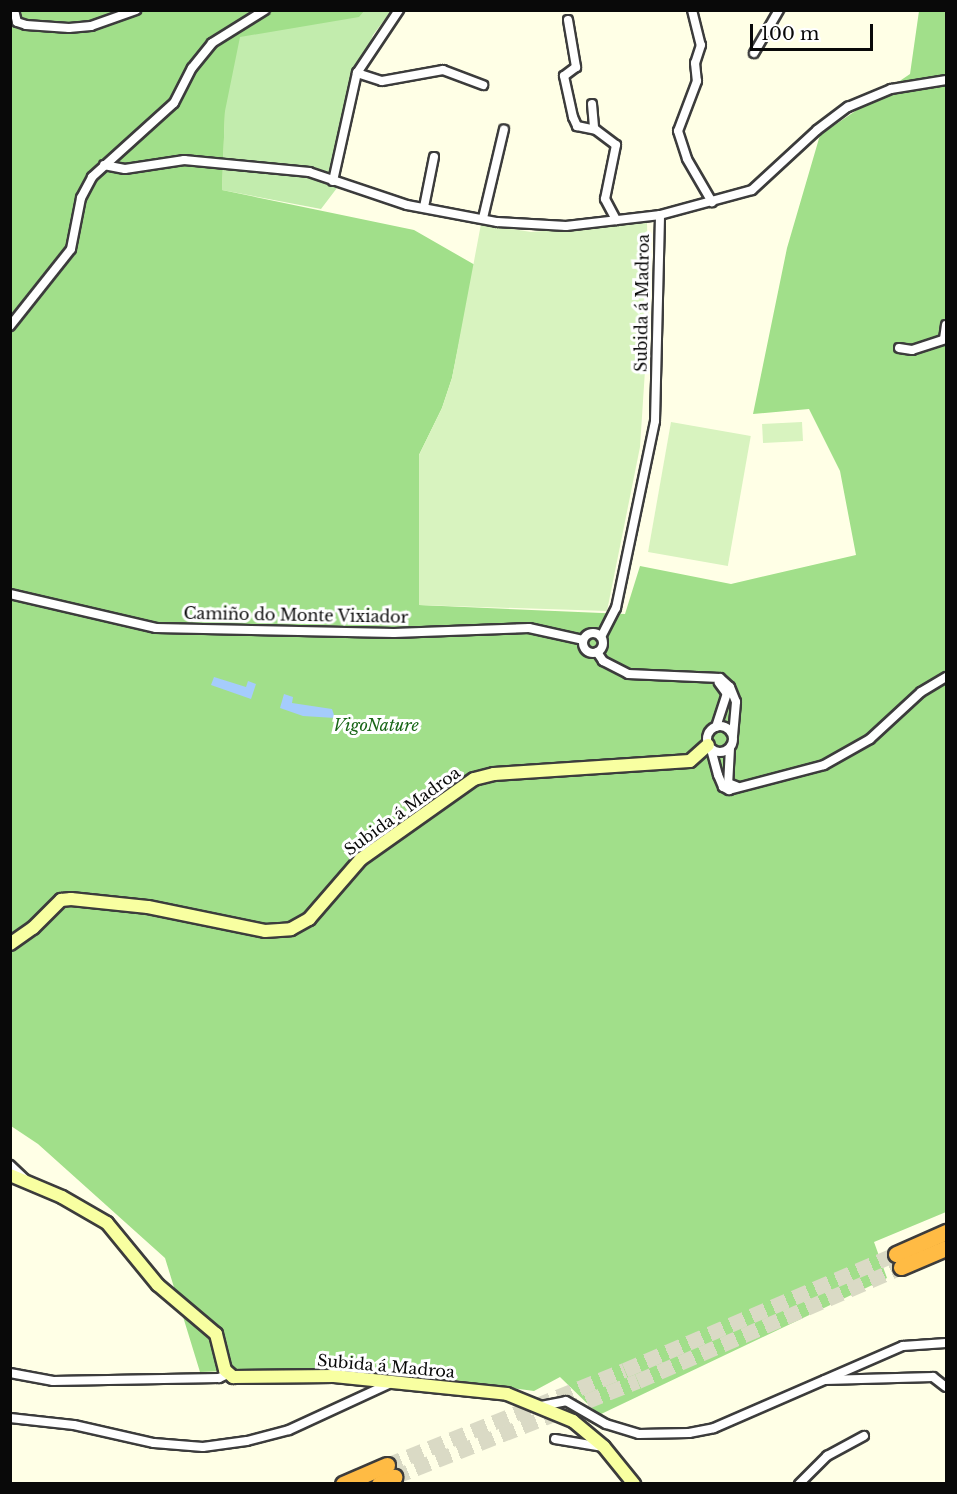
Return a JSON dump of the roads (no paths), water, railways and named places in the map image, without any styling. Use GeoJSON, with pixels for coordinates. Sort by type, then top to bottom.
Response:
{"type":"FeatureCollection","features":[{"type":"Feature","properties":{"kind":"highway"},"geometry":{"type":"LineString","coordinates":[[946,1232],[899,1260],[946,1248]]}},
{"type":"Feature","properties":{"kind":"highway"},"geometry":{"type":"LineString","coordinates":[[343,1484],[390,1471],[379,1484]]}},
{"type":"Feature","properties":{"kind":"street"},"geometry":{"type":"LineString","coordinates":[[14,10],[17,22],[26,25],[69,28],[91,26],[136,10]]}},
{"type":"Feature","properties":{"kind":"street"},"geometry":{"type":"LineString","coordinates":[[10,326],[71,249],[84,189],[104,165],[174,103],[192,68],[212,43],[265,10]]}},
{"type":"Feature","properties":{"kind":"street"},"geometry":{"type":"LineString","coordinates":[[333,181],[357,73],[399,10]]}},
{"type":"Feature","properties":{"kind":"street"},"geometry":{"type":"LineString","coordinates":[[692,10],[700,51],[695,63],[697,81],[678,131],[687,159],[712,202]]}},
{"type":"Feature","properties":{"kind":"street"},"geometry":{"type":"LineString","coordinates":[[754,54],[779,10]]}},
{"type":"Feature","properties":{"kind":"street"},"geometry":{"type":"LineString","coordinates":[[568,20],[576,67],[564,76],[573,117],[577,126],[594,129],[616,146],[604,199],[616,220]]}},
{"type":"Feature","properties":{"kind":"street"},"geometry":{"type":"LineString","coordinates":[[357,73],[382,81],[443,70],[483,85]]}},
{"type":"Feature","properties":{"kind":"street","name":"Subida á Madroa"},"geometry":{"type":"LineString","coordinates":[[597,652],[602,647],[601,637],[616,608],[656,421],[660,215],[752,190],[817,130],[865,98],[891,89],[946,80]]}},
{"type":"Feature","properties":{"kind":"street"},"geometry":{"type":"LineString","coordinates":[[592,104],[594,129]]}},
{"type":"Feature","properties":{"kind":"street"},"geometry":{"type":"LineString","coordinates":[[483,218],[504,129]]}},
{"type":"Feature","properties":{"kind":"street"},"geometry":{"type":"LineString","coordinates":[[424,207],[434,157]]}},
{"type":"Feature","properties":{"kind":"street"},"geometry":{"type":"LineString","coordinates":[[104,165],[125,169],[184,160],[309,172],[377,198],[483,218],[566,226],[660,215]]}},
{"type":"Feature","properties":{"kind":"street"},"geometry":{"type":"LineString","coordinates":[[900,348],[912,350],[945,339],[946,325]]}},
{"type":"Feature","properties":{"kind":"street","name":"Camiño do Monte Vixiador"},"geometry":{"type":"LineString","coordinates":[[10,594],[156,628],[394,633],[529,628],[583,640]]}},
{"type":"Feature","properties":{"kind":"street"},"geometry":{"type":"LineString","coordinates":[[601,637],[591,633],[583,640],[586,650],[597,652],[603,661],[628,674],[711,677],[726,682],[733,692],[733,735],[728,783],[740,788]]}},
{"type":"Feature","properties":{"kind":"street"},"geometry":{"type":"LineString","coordinates":[[711,677],[727,694],[716,727],[708,736],[710,747],[723,787],[740,788],[824,765],[846,755],[921,692],[946,677]]}},
{"type":"Feature","properties":{"kind":"street"},"geometry":{"type":"LineString","coordinates":[[716,727],[726,728],[733,735]]}},
{"type":"Feature","properties":{"kind":"street"},"geometry":{"type":"LineString","coordinates":[[710,747],[719,752],[730,748]]}},
{"type":"Feature","properties":{"kind":"street","name":"Subida á Madroa"},"geometry":{"type":"LineString","coordinates":[[10,944],[33,928],[61,900],[71,899],[148,907],[266,931],[291,929],[309,919],[361,859],[474,779],[494,774],[690,761],[710,747]]}},
{"type":"Feature","properties":{"kind":"street"},"geometry":{"type":"LineString","coordinates":[[10,1165],[26,1179],[98,1217],[118,1234],[158,1285],[216,1334],[228,1374],[219,1378],[53,1381],[10,1373]]}},
{"type":"Feature","properties":{"kind":"street"},"geometry":{"type":"LineString","coordinates":[[10,1175],[26,1179]]}},
{"type":"Feature","properties":{"kind":"street"},"geometry":{"type":"LineString","coordinates":[[541,1406],[566,1401],[615,1428],[666,1436],[714,1428],[903,1346],[946,1343]]}},
{"type":"Feature","properties":{"kind":"street","name":"Subida á Madroa"},"geometry":{"type":"LineString","coordinates":[[228,1374],[247,1380],[325,1375],[493,1392],[541,1406],[573,1421],[604,1447],[634,1484]]}},
{"type":"Feature","properties":{"kind":"street"},"geometry":{"type":"LineString","coordinates":[[821,1380],[853,1382],[933,1377],[946,1387]]}},
{"type":"Feature","properties":{"kind":"street"},"geometry":{"type":"LineString","coordinates":[[10,1418],[74,1425],[154,1443],[203,1447],[247,1441],[289,1430],[393,1382]]}},
{"type":"Feature","properties":{"kind":"street"},"geometry":{"type":"LineString","coordinates":[[799,1484],[827,1456],[864,1436]]}},
{"type":"Feature","properties":{"kind":"street"},"geometry":{"type":"LineString","coordinates":[[555,1438],[604,1447]]}},
{"type":"Feature","properties":{"kind":"water"},"geometry":{"type":"Polygon","coordinates":[[[214,677],[246,687],[248,681],[256,684],[251,699],[211,685],[214,677]]]}},
{"type":"Feature","properties":{"kind":"water"},"geometry":{"type":"Polygon","coordinates":[[[284,694],[293,697],[292,703],[332,709],[335,718],[303,716],[280,708],[284,694]]]}},
{"type":"Feature","properties":{"kind":"tunnel"},"geometry":{"type":"LineString","coordinates":[[387,1465],[625,1370],[896,1254]]}},
{"type":"Feature","properties":{"kind":"tunnel"},"geometry":{"type":"LineString","coordinates":[[394,1477],[638,1381],[901,1267]]}},
{"type":"Feature","properties":{"kind":"park label","name":"VigoNature"},"geometry":{"type":"Point","coordinates":[376,725]}}]}
